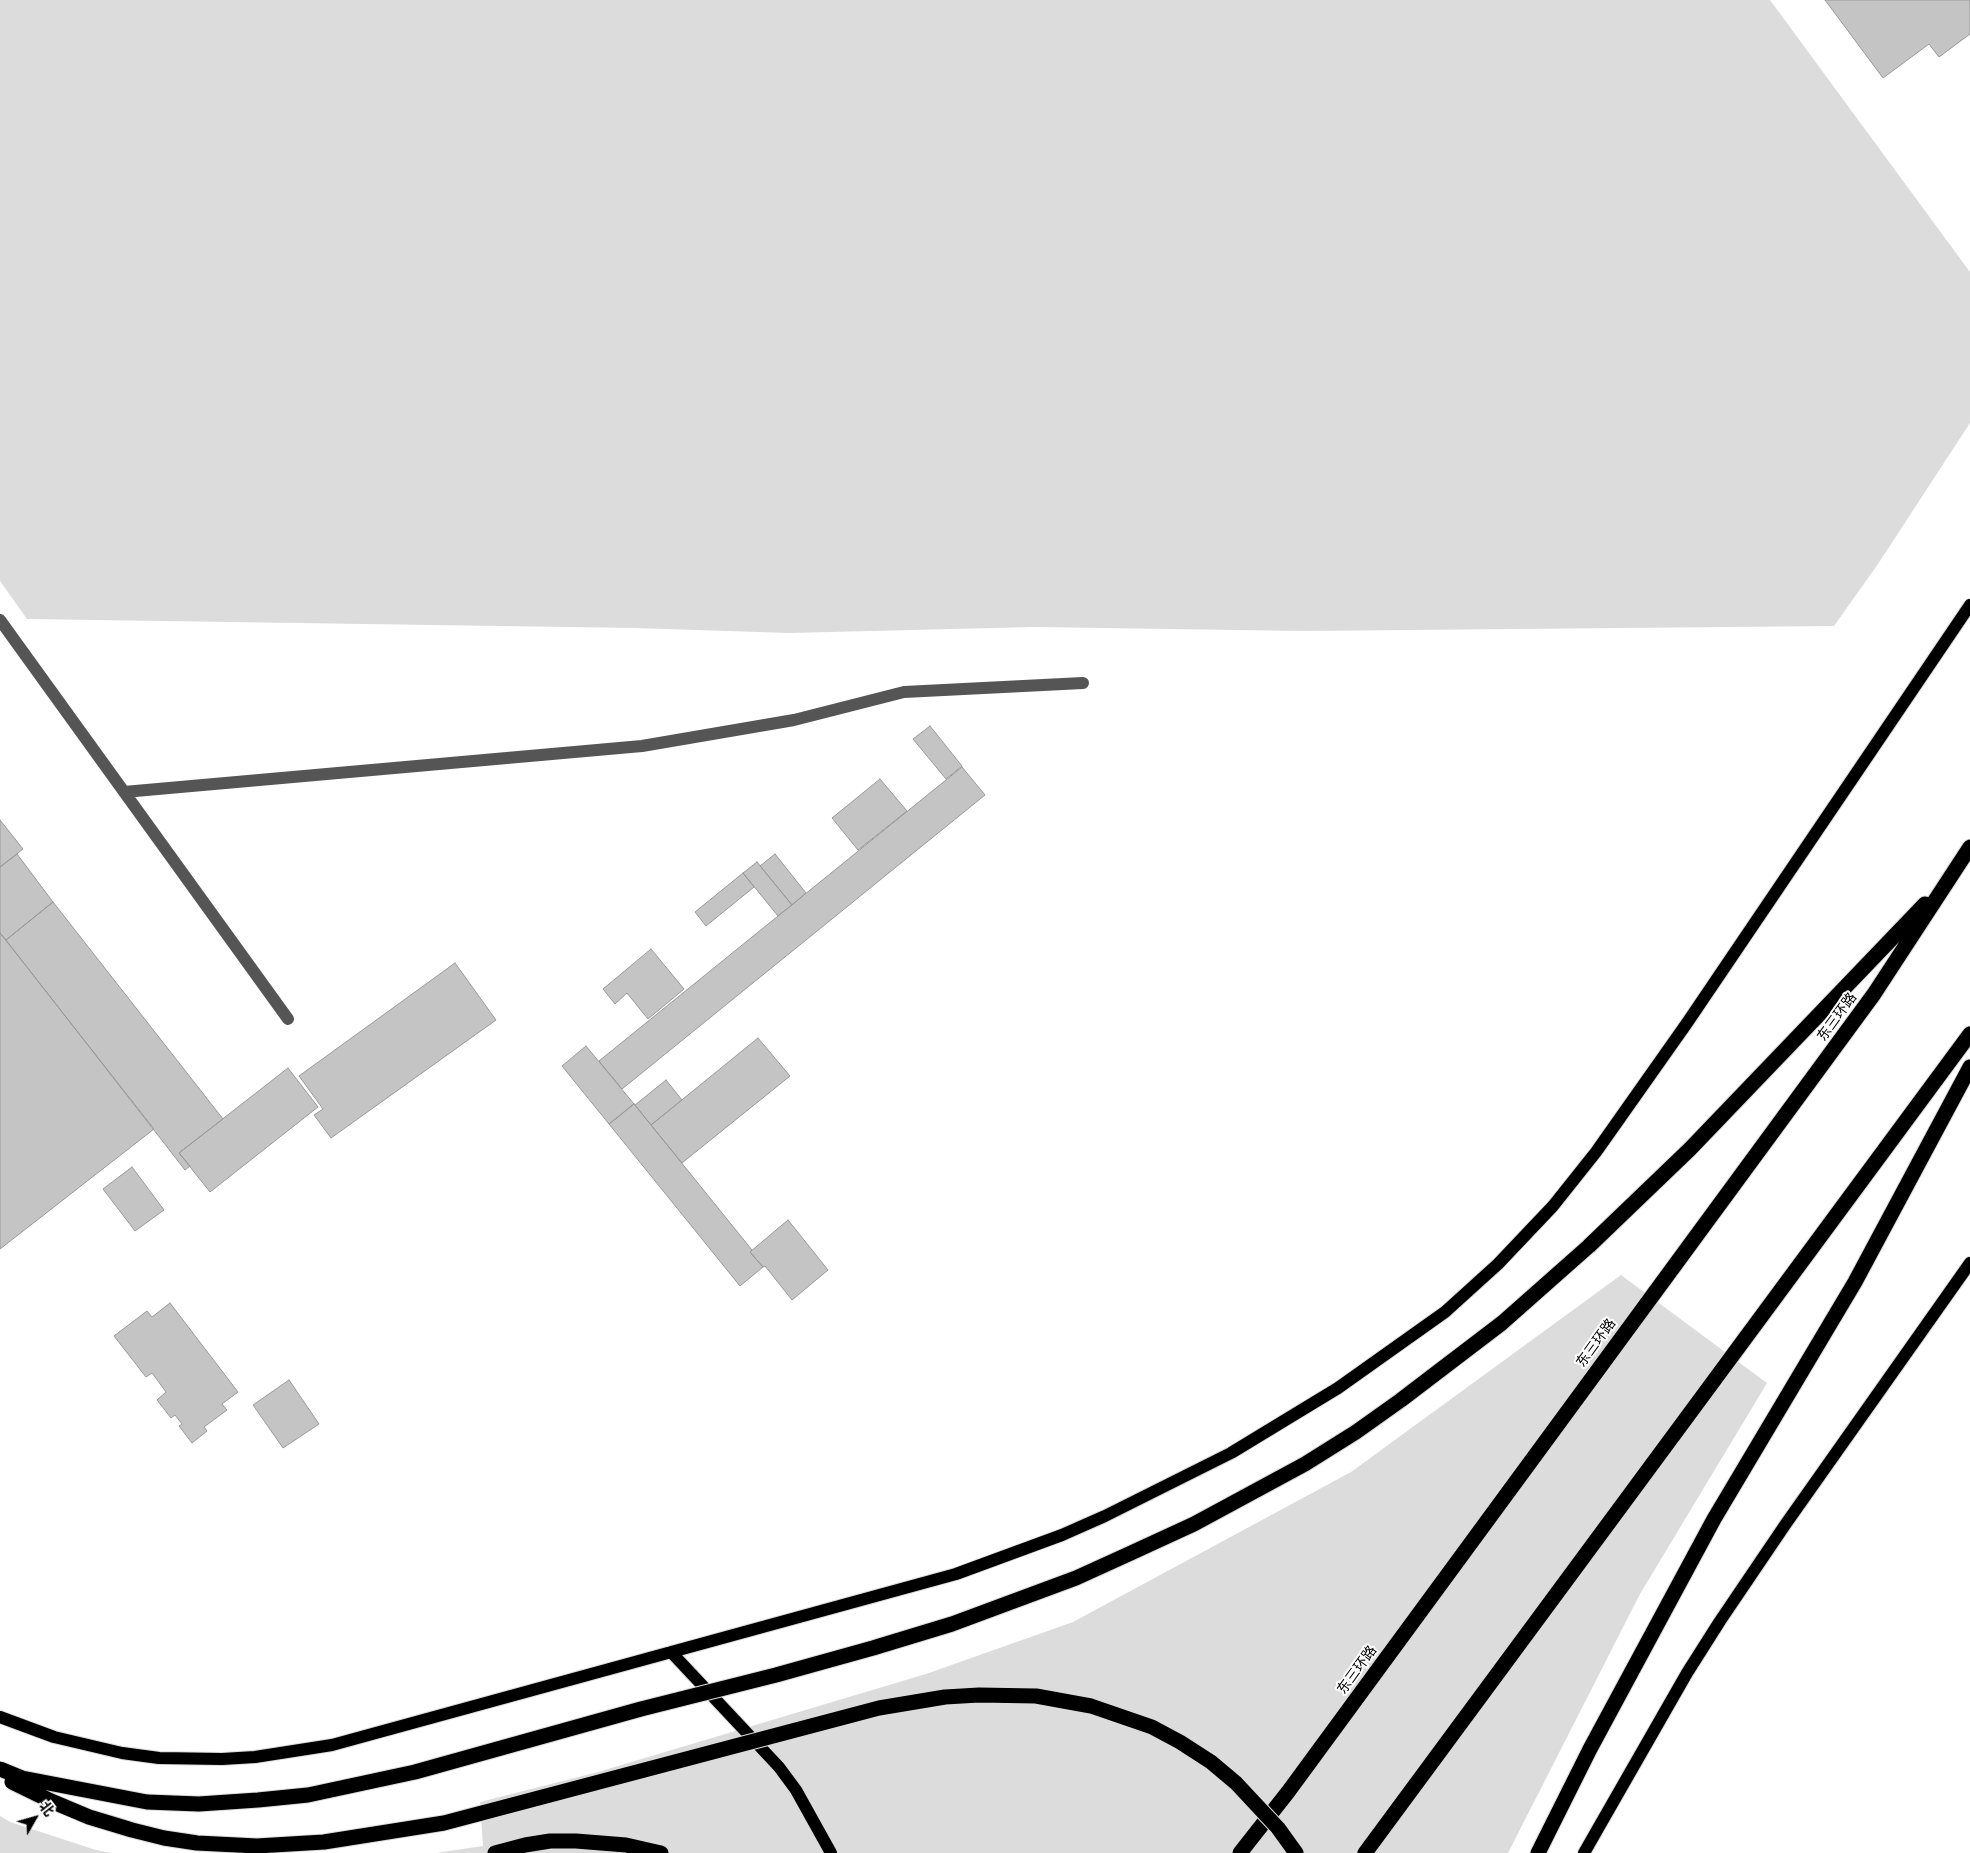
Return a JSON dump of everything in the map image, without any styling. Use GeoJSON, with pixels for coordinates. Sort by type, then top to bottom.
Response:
{"type":"FeatureCollection","features":[{"type":"Feature","properties":{"kind":"highway","name":"东三环路"},"geometry":{"type":"LineString","coordinates":[[1240,1853],[1288,1792],[1628,1326],[1874,994],[1970,847]]}},
{"type":"Feature","properties":{"kind":"highway"},"geometry":{"type":"LineString","coordinates":[[0,1769],[22,1778],[147,1802],[199,1804],[308,1795],[415,1772],[641,1709],[864,1651],[952,1624],[1076,1578],[1132,1554],[1194,1524],[1305,1464],[1356,1432],[1401,1400],[1502,1323],[1589,1246],[1690,1149],[1950,878]]}},
{"type":"Feature","properties":{"kind":"highway"},"geometry":{"type":"LineString","coordinates":[[1365,1853],[1709,1390],[1805,1256],[1970,1034]]}},
{"type":"Feature","properties":{"kind":"highway"},"geometry":{"type":"LineString","coordinates":[[1538,1853],[1590,1749],[1714,1519],[1855,1282],[1970,1067]]}},
{"type":"Feature","properties":{"kind":"highway"},"geometry":{"type":"LineString","coordinates":[[0,1775],[51,1801],[89,1817],[164,1838],[197,1843],[257,1846],[324,1842],[444,1822],[879,1708],[945,1697],[979,1695],[1036,1696],[1091,1706],[1152,1727],[1180,1742],[1210,1762],[1236,1783],[1278,1828],[1296,1853]]}},
{"type":"Feature","properties":{"kind":"highway"},"geometry":{"type":"LineString","coordinates":[[495,1853],[525,1844],[550,1841],[626,1845],[661,1853]]}},
{"type":"Feature","properties":{"kind":"main road"},"geometry":{"type":"LineString","coordinates":[[0,1716],[54,1737],[122,1754],[159,1758],[191,1760],[255,1757],[332,1745],[956,1574],[1062,1535],[1105,1516],[1231,1453],[1338,1388],[1445,1312],[1498,1264],[1553,1206],[1596,1152],[1688,1023],[1970,605]]}},
{"type":"Feature","properties":{"kind":"main road"},"geometry":{"type":"LineString","coordinates":[[1584,1853],[1687,1673],[1720,1621],[1785,1525],[1970,1262]]}},
{"type":"Feature","properties":{"kind":"main road"},"geometry":{"type":"LineString","coordinates":[[671,1652],[779,1767],[796,1790],[831,1853]]}},
{"type":"Feature","properties":{"kind":"lane"},"geometry":{"type":"LineString","coordinates":[[0,620],[288,1019]]}},
{"type":"Feature","properties":{"kind":"lane"},"geometry":{"type":"LineString","coordinates":[[124,792],[642,746],[794,720],[904,692],[1082,683]]}},
{"type":"Feature","properties":{"kind":"shaded area"},"geometry":{"type":"Polygon","coordinates":[[[0,0],[1770,0],[1970,272],[1970,423],[1878,564],[1834,626],[1304,631],[1035,627],[789,633],[635,628],[27,619],[0,581],[0,0]]]}},
{"type":"Feature","properties":{"kind":"shaded area"},"geometry":{"type":"Polygon","coordinates":[[[1621,1275],[1767,1383],[1640,1594],[1508,1853],[436,1853],[483,1846],[480,1802],[598,1772],[926,1674],[1073,1622],[1351,1472],[1621,1275]]]}},
{"type":"Feature","properties":{"kind":"shaded area"},"geometry":{"type":"Polygon","coordinates":[[[0,1816],[10,1822],[96,1850],[111,1853],[0,1853],[0,1816]]]}},
{"type":"Feature","properties":{"kind":"building"},"geometry":{"type":"Polygon","coordinates":[[[1825,0],[1970,0],[1970,34],[1939,57],[1929,44],[1883,78],[1825,0]]]}},
{"type":"Feature","properties":{"kind":"building"},"geometry":{"type":"Polygon","coordinates":[[[930,726],[962,766],[946,779],[913,739],[930,726]]]}},
{"type":"Feature","properties":{"kind":"building"},"geometry":{"type":"Polygon","coordinates":[[[962,767],[985,795],[622,1089],[599,1061],[962,767]]]}},
{"type":"Feature","properties":{"kind":"building"},"geometry":{"type":"Polygon","coordinates":[[[880,779],[907,811],[858,850],[832,818],[880,779]]]}},
{"type":"Feature","properties":{"kind":"building"},"geometry":{"type":"Polygon","coordinates":[[[0,820],[23,849],[0,867],[0,820]]]}},
{"type":"Feature","properties":{"kind":"building"},"geometry":{"type":"Polygon","coordinates":[[[17,854],[53,902],[6,940],[0,933],[0,867],[17,854]]]}},
{"type":"Feature","properties":{"kind":"building"},"geometry":{"type":"Polygon","coordinates":[[[775,854],[806,893],[792,905],[760,866],[775,854]]]}},
{"type":"Feature","properties":{"kind":"building"},"geometry":{"type":"Polygon","coordinates":[[[757,862],[792,905],[778,916],[743,873],[757,862]]]}},
{"type":"Feature","properties":{"kind":"building"},"geometry":{"type":"Polygon","coordinates":[[[743,873],[754,887],[706,926],[695,912],[743,873]]]}},
{"type":"Feature","properties":{"kind":"building"},"geometry":{"type":"Polygon","coordinates":[[[53,902],[223,1119],[179,1153],[190,1166],[185,1170],[6,940],[53,902]]]}},
{"type":"Feature","properties":{"kind":"building"},"geometry":{"type":"Polygon","coordinates":[[[0,933],[154,1129],[0,1249],[0,933]]]}},
{"type":"Feature","properties":{"kind":"building"},"geometry":{"type":"Polygon","coordinates":[[[651,949],[684,989],[648,1019],[627,993],[615,1004],[603,989],[651,949]]]}},
{"type":"Feature","properties":{"kind":"building"},"geometry":{"type":"Polygon","coordinates":[[[455,963],[496,1020],[331,1138],[314,1115],[323,1109],[299,1076],[455,963]]]}},
{"type":"Feature","properties":{"kind":"building"},"geometry":{"type":"Polygon","coordinates":[[[758,1038],[790,1076],[682,1163],[651,1125],[758,1038]]]}},
{"type":"Feature","properties":{"kind":"building"},"geometry":{"type":"Polygon","coordinates":[[[586,1046],[634,1104],[609,1124],[562,1066],[586,1046]]]}},
{"type":"Feature","properties":{"kind":"building"},"geometry":{"type":"Polygon","coordinates":[[[288,1068],[318,1107],[210,1192],[179,1153],[288,1068]]]}},
{"type":"Feature","properties":{"kind":"building"},"geometry":{"type":"Polygon","coordinates":[[[666,1080],[682,1100],[651,1125],[635,1105],[666,1080]]]}},
{"type":"Feature","properties":{"kind":"building"},"geometry":{"type":"Polygon","coordinates":[[[634,1104],[752,1250],[750,1252],[763,1267],[740,1286],[609,1124],[634,1104]]]}},
{"type":"Feature","properties":{"kind":"building"},"geometry":{"type":"Polygon","coordinates":[[[132,1167],[164,1210],[135,1231],[103,1189],[132,1167]]]}},
{"type":"Feature","properties":{"kind":"building"},"geometry":{"type":"Polygon","coordinates":[[[788,1220],[828,1270],[792,1300],[765,1266],[763,1267],[750,1252],[788,1220]]]}},
{"type":"Feature","properties":{"kind":"building"},"geometry":{"type":"Polygon","coordinates":[[[170,1303],[238,1392],[222,1404],[227,1410],[204,1427],[207,1431],[192,1443],[179,1426],[182,1424],[175,1415],[171,1418],[157,1400],[166,1392],[152,1373],[146,1377],[114,1336],[147,1311],[152,1317],[170,1303]]]}},
{"type":"Feature","properties":{"kind":"building"},"geometry":{"type":"Polygon","coordinates":[[[289,1380],[319,1424],[283,1448],[253,1405],[289,1380]]]}}]}
